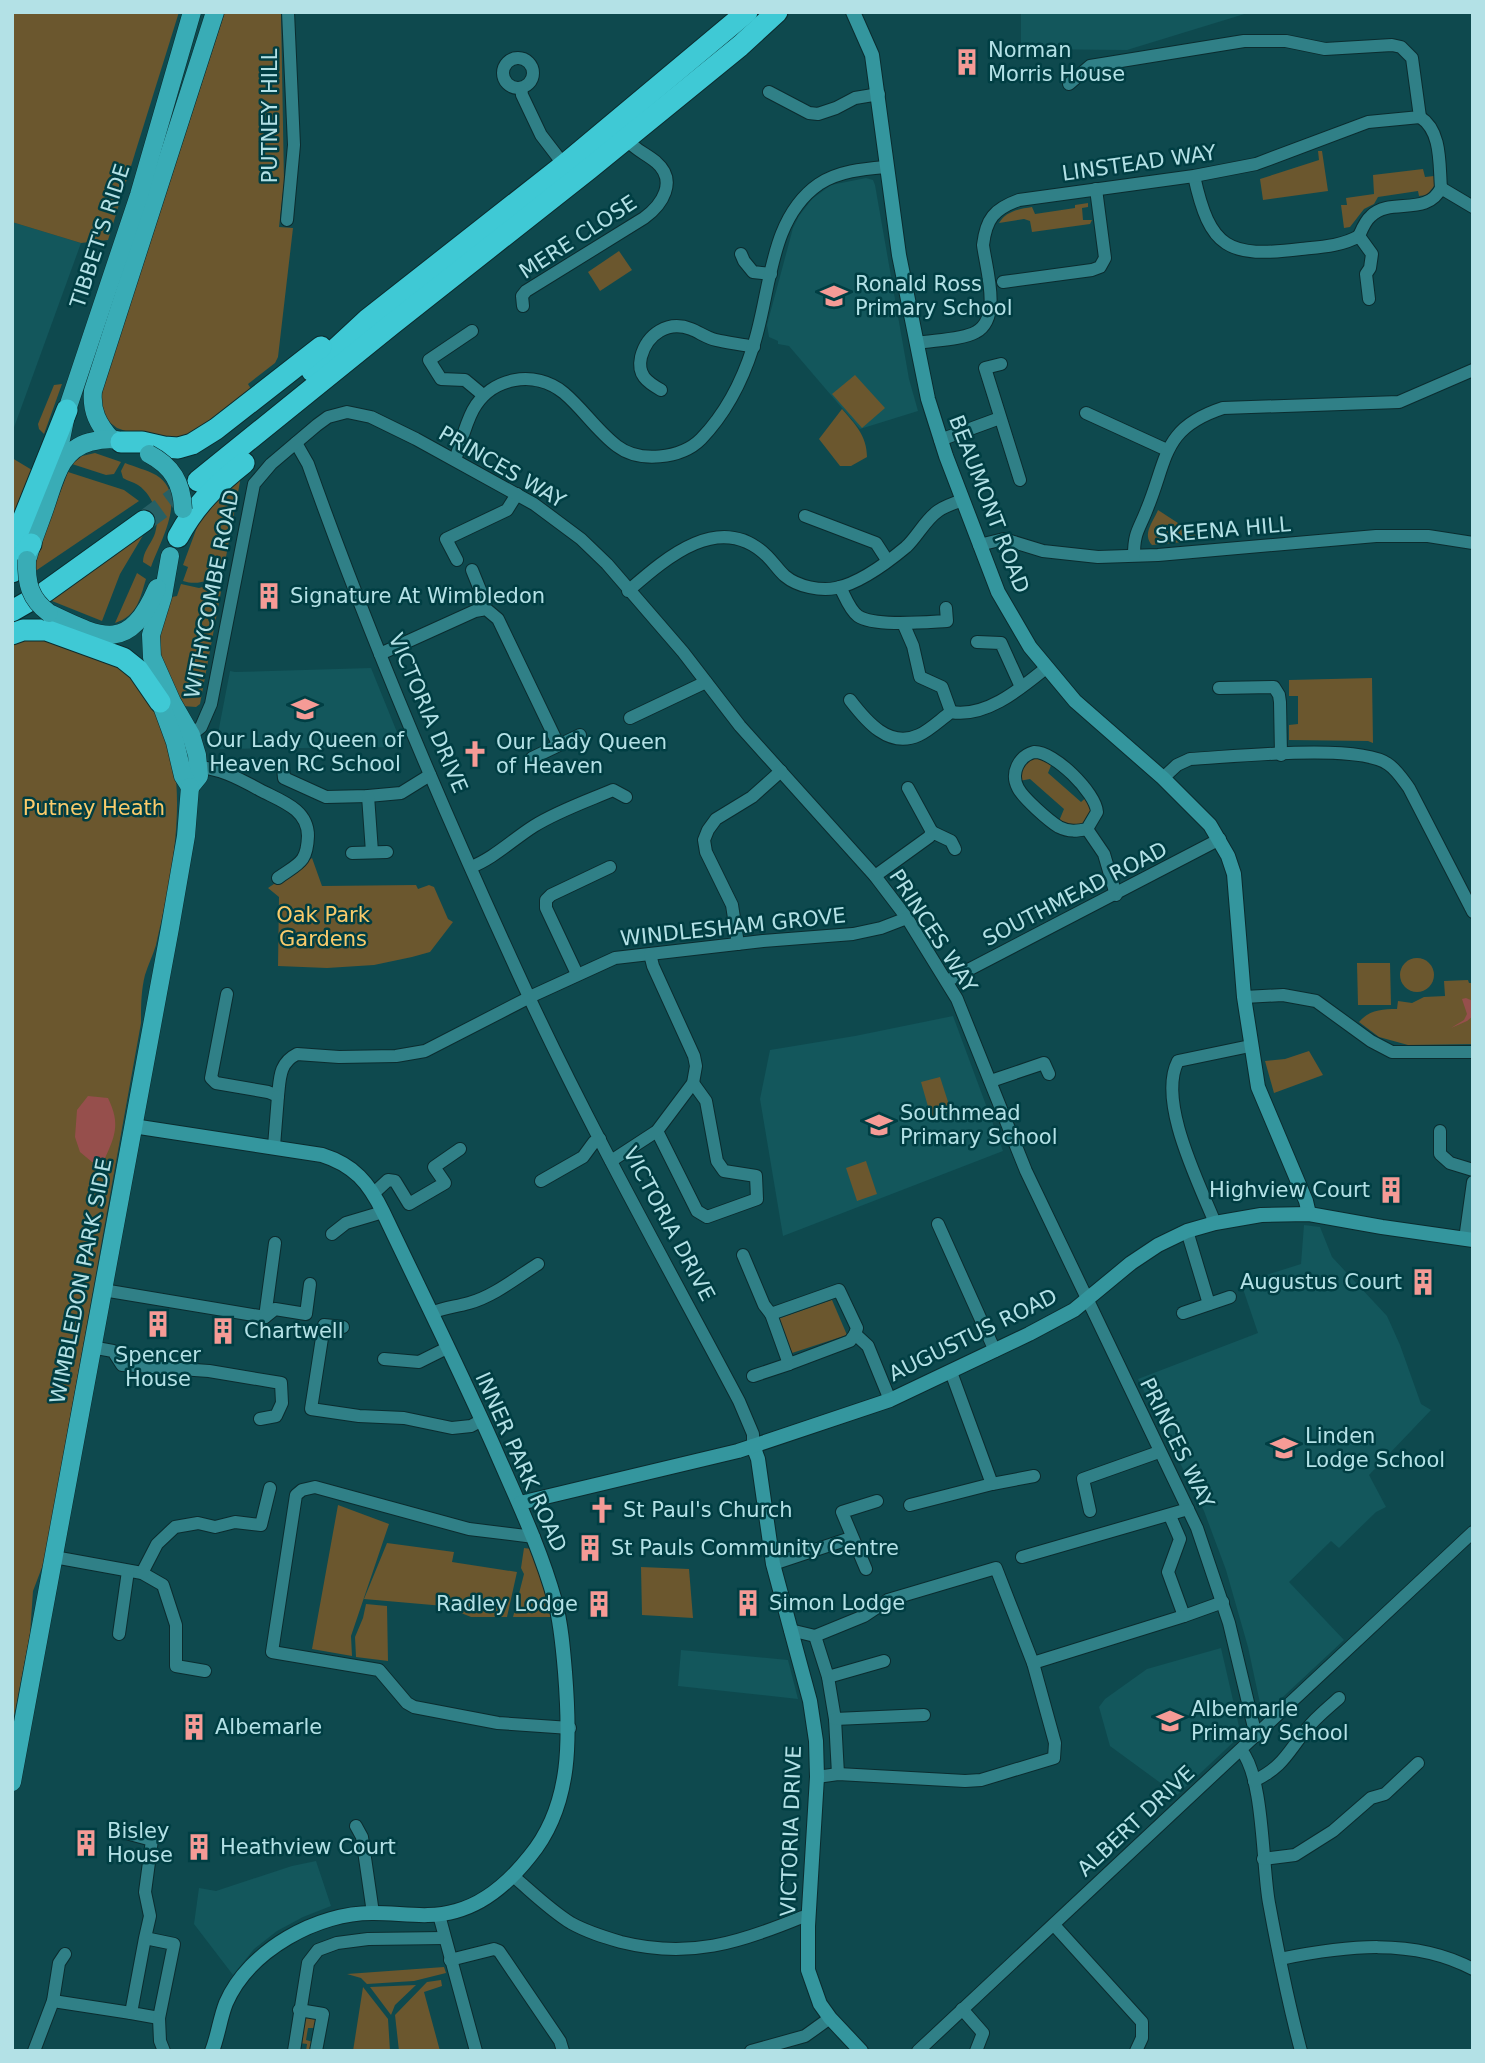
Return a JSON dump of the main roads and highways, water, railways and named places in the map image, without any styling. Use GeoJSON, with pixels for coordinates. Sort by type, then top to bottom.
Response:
{"type":"FeatureCollection","features":[{"type":"Feature","properties":{"kind":"highway"},"geometry":{"type":"LineString","coordinates":[[229,448],[368,319],[564,165],[747,12]]}},
{"type":"Feature","properties":{"kind":"highway"},"geometry":{"type":"LineString","coordinates":[[194,475],[366,346],[740,46],[777,12]]}},
{"type":"Feature","properties":{"kind":"highway"},"geometry":{"type":"LineString","coordinates":[[116,440],[177,448],[192,444],[216,429],[344,330],[368,319]]}},
{"type":"Feature","properties":{"kind":"highway"},"geometry":{"type":"LineString","coordinates":[[174,547],[191,513],[204,498],[348,374],[366,346]]}},
{"type":"Feature","properties":{"kind":"highway"},"geometry":{"type":"LineString","coordinates":[[21,556],[37,480],[67,410]]}},
{"type":"Feature","properties":{"kind":"highway"},"geometry":{"type":"LineString","coordinates":[[12,595],[143,514],[45,592],[12,611]]}},
{"type":"Feature","properties":{"kind":"highway"},"geometry":{"type":"LineString","coordinates":[[12,628],[57,617]]}},
{"type":"Feature","properties":{"kind":"highway"},"geometry":{"type":"LineString","coordinates":[[12,634],[23,630],[46,630],[123,658],[138,670],[169,706]]}},
{"type":"Feature","properties":{"kind":"main road","name":"TIBBET'S RIDE"},"geometry":{"type":"LineString","coordinates":[[56,474],[67,410],[139,195],[192,12]]}},
{"type":"Feature","properties":{"kind":"main road","name":"TIBBET'S RIDE"},"geometry":{"type":"LineString","coordinates":[[116,440],[103,430],[93,411],[93,391],[215,12]]}},
{"type":"Feature","properties":{"kind":"main road"},"geometry":{"type":"LineString","coordinates":[[190,767],[173,734],[169,706],[155,666],[151,645],[183,509],[182,492],[175,475],[162,462],[116,440],[75,448],[56,474],[21,556],[32,597],[57,617],[105,635],[139,662],[169,706],[191,735],[190,767]]}},
{"type":"Feature","properties":{"kind":"main road"},"geometry":{"type":"LineString","coordinates":[[105,635],[121,634],[132,629],[142,619],[174,547]]}},
{"type":"Feature","properties":{"kind":"main road","name":"WIMBLEDON PARK SIDE"},"geometry":{"type":"LineString","coordinates":[[12,1782],[186,836],[191,787],[183,776],[190,767]]}},
{"type":"Feature","properties":{"kind":"tunnel"},"geometry":{"type":"LineString","coordinates":[[144,521],[198,481]]}},
{"type":"Feature","properties":{"kind":"place","name":"Norman Morris House"},"geometry":{"type":"Point","coordinates":[967,62]}},
{"type":"Feature","properties":{"kind":"place","name":"Ronald Ross Primary School"},"geometry":{"type":"Point","coordinates":[834,296]}},
{"type":"Feature","properties":{"kind":"place","name":"Signature At Wimbledon"},"geometry":{"type":"Point","coordinates":[269,596]}},
{"type":"Feature","properties":{"kind":"place","name":"Our Lady Queen of Heaven RC School"},"geometry":{"type":"Point","coordinates":[305,709]}},
{"type":"Feature","properties":{"kind":"place","name":"Our Lady Queen of Heaven"},"geometry":{"type":"Point","coordinates":[475,754]}},
{"type":"Feature","properties":{"kind":"place","name":"Southmead Primary School"},"geometry":{"type":"Point","coordinates":[879,1125]}},
{"type":"Feature","properties":{"kind":"place","name":"Highview Court"},"geometry":{"type":"Point","coordinates":[1391,1190]}},
{"type":"Feature","properties":{"kind":"place","name":"Augustus Court"},"geometry":{"type":"Point","coordinates":[1423,1282]}},
{"type":"Feature","properties":{"kind":"place","name":"Spencer House"},"geometry":{"type":"Point","coordinates":[158,1324]}},
{"type":"Feature","properties":{"kind":"place","name":"Chartwell"},"geometry":{"type":"Point","coordinates":[223,1331]}},
{"type":"Feature","properties":{"kind":"place","name":"Linden Lodge School"},"geometry":{"type":"Point","coordinates":[1284,1448]}},
{"type":"Feature","properties":{"kind":"place","name":"St Paul's Church"},"geometry":{"type":"Point","coordinates":[602,1510]}},
{"type":"Feature","properties":{"kind":"place","name":"St Pauls Community Centre"},"geometry":{"type":"Point","coordinates":[590,1548]}},
{"type":"Feature","properties":{"kind":"place","name":"Simon Lodge"},"geometry":{"type":"Point","coordinates":[748,1603]}},
{"type":"Feature","properties":{"kind":"place","name":"Radley Lodge"},"geometry":{"type":"Point","coordinates":[599,1604]}},
{"type":"Feature","properties":{"kind":"place","name":"Albemarle Primary School"},"geometry":{"type":"Point","coordinates":[1170,1721]}},
{"type":"Feature","properties":{"kind":"place","name":"Albemarle"},"geometry":{"type":"Point","coordinates":[194,1727]}},
{"type":"Feature","properties":{"kind":"place","name":"Bisley House"},"geometry":{"type":"Point","coordinates":[86,1843]}},
{"type":"Feature","properties":{"kind":"place","name":"Heathview Court"},"geometry":{"type":"Point","coordinates":[199,1847]}},
{"type":"Feature","properties":{"kind":"park label","name":"Putney Heath"},"geometry":{"type":"Point","coordinates":[94,808]}},
{"type":"Feature","properties":{"kind":"park label","name":"Oak Park Gardens"},"geometry":{"type":"Point","coordinates":[323,927]}}]}
